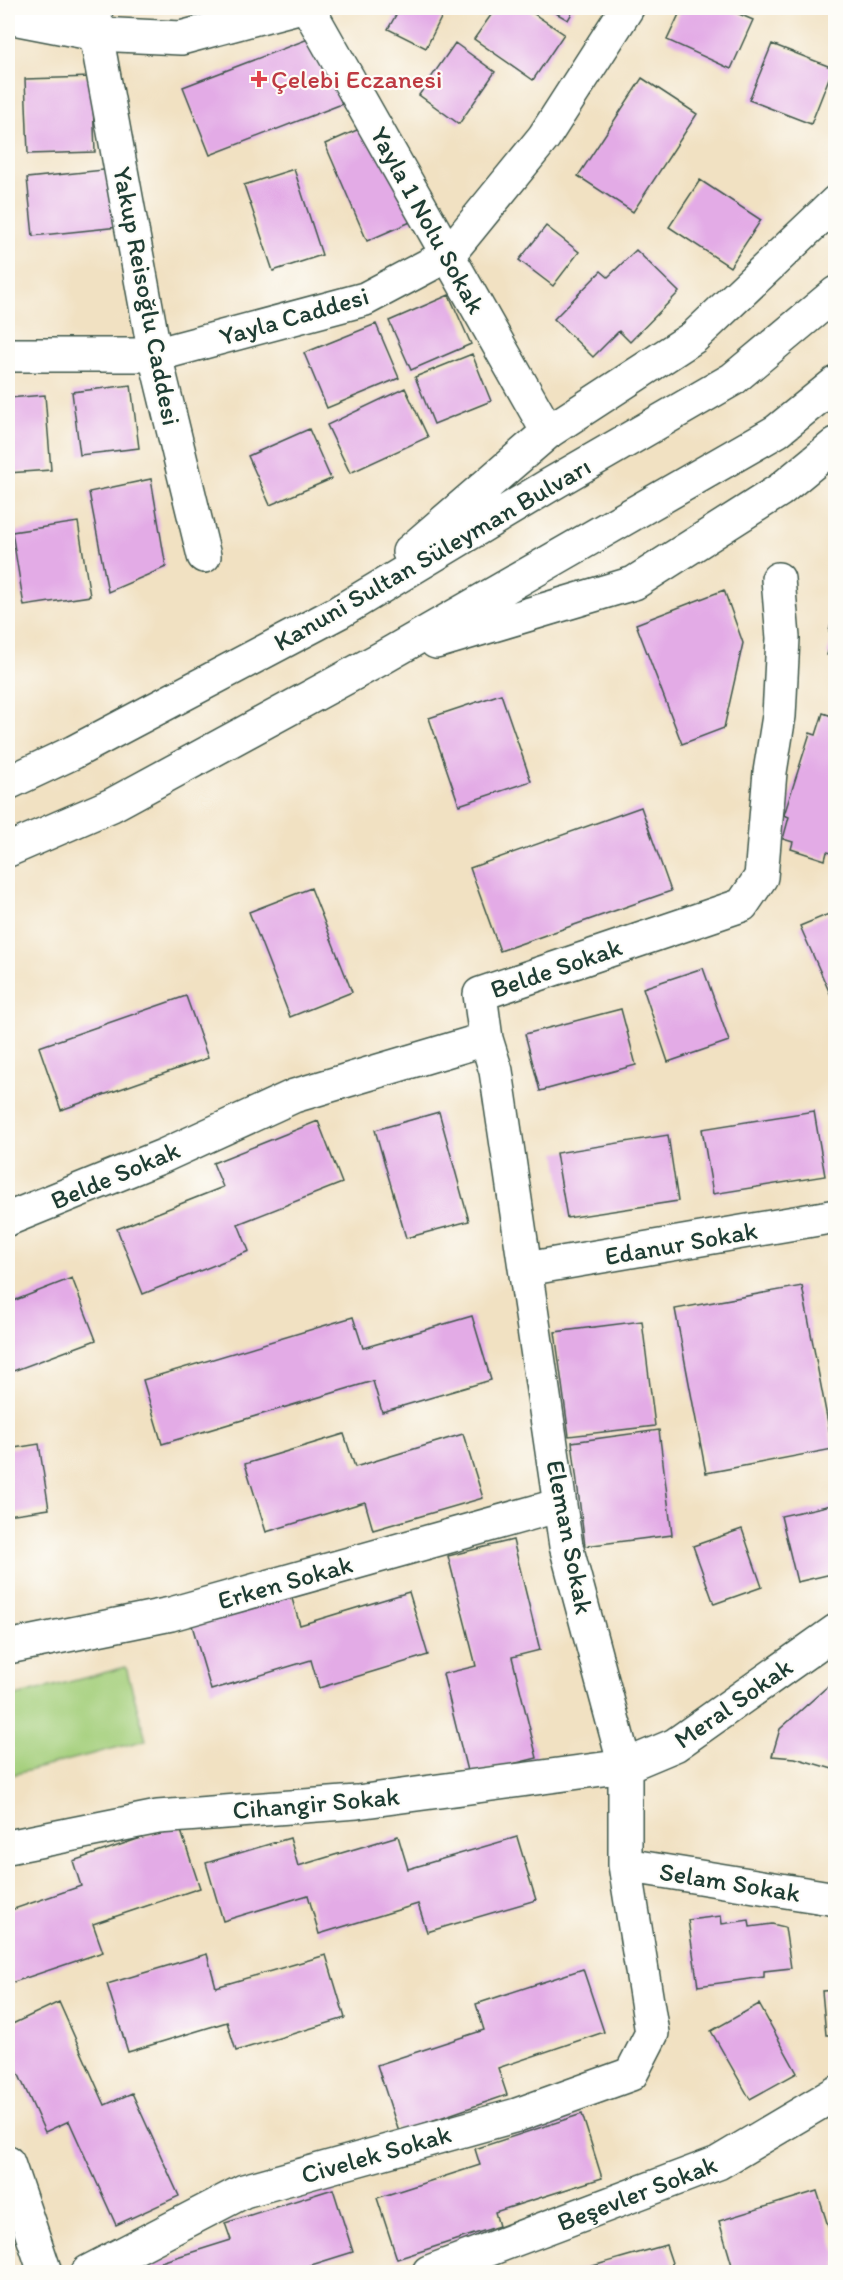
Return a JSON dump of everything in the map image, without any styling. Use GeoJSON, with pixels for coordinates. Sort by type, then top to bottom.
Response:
{"type":"FeatureCollection","features":[{"type":"Feature","properties":{"kind":"street"},"geometry":{"type":"LineString","coordinates":[[8,17],[96,21],[181,38],[294,8]]}},
{"type":"Feature","properties":{"kind":"street","name":"Yayla 1 Nolu Sokak"},"geometry":{"type":"LineString","coordinates":[[308,8],[548,432]]}},
{"type":"Feature","properties":{"kind":"street","name":"Yayla Caddesi"},"geometry":{"type":"LineString","coordinates":[[8,355],[155,355],[365,299],[448,255],[544,137],[627,8]]}},
{"type":"Feature","properties":{"kind":"street","name":"Yakup Reisoğlu Caddesi"},"geometry":{"type":"LineString","coordinates":[[96,21],[155,355],[204,556]]}},
{"type":"Feature","properties":{"kind":"street"},"geometry":{"type":"LineString","coordinates":[[339,612],[548,432],[694,337],[836,202]]}},
{"type":"Feature","properties":{"kind":"street","name":"Kanuni Sultan Süleyman Bulvarı"},"geometry":{"type":"LineString","coordinates":[[8,783],[74,752],[339,612],[548,486],[733,379],[836,293]]}},
{"type":"Feature","properties":{"kind":"street"},"geometry":{"type":"LineString","coordinates":[[8,850],[112,805],[382,658],[777,431],[836,382]]}},
{"type":"Feature","properties":{"kind":"street"},"geometry":{"type":"LineString","coordinates":[[382,658],[634,583],[780,490],[836,444]]}},
{"type":"Feature","properties":{"kind":"street","name":"Belde Sokak"},"geometry":{"type":"LineString","coordinates":[[8,1220],[163,1156],[294,1096],[486,1039],[480,994],[742,905],[761,877],[770,772],[778,716],[783,638],[778,579]]}},
{"type":"Feature","properties":{"kind":"street","name":"Eleman Sokak"},"geometry":{"type":"LineString","coordinates":[[486,1039],[496,1071],[566,1546],[625,1766],[625,1865],[652,2033]]}},
{"type":"Feature","properties":{"kind":"street","name":"Edanur Sokak"},"geometry":{"type":"LineString","coordinates":[[526,1269],[836,1216]]}},
{"type":"Feature","properties":{"kind":"street","name":"Erken Sokak"},"geometry":{"type":"LineString","coordinates":[[8,1647],[171,1614],[560,1505]]}},
{"type":"Feature","properties":{"kind":"street","name":"Meral Sokak"},"geometry":{"type":"LineString","coordinates":[[625,1766],[675,1745],[836,1631]]}},
{"type":"Feature","properties":{"kind":"street","name":"Cihangir Sokak"},"geometry":{"type":"LineString","coordinates":[[8,1847],[158,1817],[357,1802],[625,1766]]}},
{"type":"Feature","properties":{"kind":"street","name":"Selam Sokak"},"geometry":{"type":"LineString","coordinates":[[625,1865],[836,1899]]}},
{"type":"Feature","properties":{"kind":"street","name":"Civelek Sokak"},"geometry":{"type":"LineString","coordinates":[[88,2272],[244,2191],[517,2115],[631,2074],[652,2033]]}},
{"type":"Feature","properties":{"kind":"street","name":"Beşevler Sokak"},"geometry":{"type":"LineString","coordinates":[[429,2272],[718,2163],[836,2093]]}},
{"type":"Feature","properties":{"kind":"street"},"geometry":{"type":"LineString","coordinates":[[8,2163],[45,2272]]}},
{"type":"Feature","properties":{"kind":"green space"},"geometry":{"type":"Polygon","coordinates":[[[126,1667],[146,1740],[8,1776],[8,1698],[126,1667]]]}},
{"type":"Feature","properties":{"kind":"building"},"geometry":{"type":"Polygon","coordinates":[[[386,8],[446,8],[426,48],[388,29],[397,13],[386,8]]]}},
{"type":"Feature","properties":{"kind":"building"},"geometry":{"type":"Polygon","coordinates":[[[496,8],[525,8],[564,34],[533,80],[474,39],[496,8]]]}},
{"type":"Feature","properties":{"kind":"building"},"geometry":{"type":"Polygon","coordinates":[[[547,8],[575,8],[568,20],[547,8]]]}},
{"type":"Feature","properties":{"kind":"building"},"geometry":{"type":"Polygon","coordinates":[[[682,8],[725,8],[753,20],[731,69],[667,40],[682,8]]]}},
{"type":"Feature","properties":{"kind":"building"},"geometry":{"type":"Polygon","coordinates":[[[316,36],[342,104],[210,155],[183,87],[316,36]]]}},
{"type":"Feature","properties":{"kind":"building"},"geometry":{"type":"Polygon","coordinates":[[[455,43],[495,72],[459,124],[419,95],[455,43]]]}},
{"type":"Feature","properties":{"kind":"building"},"geometry":{"type":"Polygon","coordinates":[[[772,44],[833,68],[811,124],[749,100],[772,44]]]}},
{"type":"Feature","properties":{"kind":"building"},"geometry":{"type":"Polygon","coordinates":[[[92,77],[95,152],[28,154],[25,79],[92,77]]]}},
{"type":"Feature","properties":{"kind":"building"},"geometry":{"type":"Polygon","coordinates":[[[642,78],[697,114],[633,212],[578,176],[642,78]]]}},
{"type":"Feature","properties":{"kind":"building"},"geometry":{"type":"Polygon","coordinates":[[[373,123],[415,220],[367,241],[325,144],[373,123]]]}},
{"type":"Feature","properties":{"kind":"building"},"geometry":{"type":"Polygon","coordinates":[[[113,169],[119,227],[33,236],[27,178],[113,169]]]}},
{"type":"Feature","properties":{"kind":"building"},"geometry":{"type":"Polygon","coordinates":[[[294,169],[322,255],[273,271],[244,185],[294,169]]]}},
{"type":"Feature","properties":{"kind":"building"},"geometry":{"type":"Polygon","coordinates":[[[700,180],[761,220],[730,267],[669,227],[700,180]]]}},
{"type":"Feature","properties":{"kind":"building"},"geometry":{"type":"Polygon","coordinates":[[[546,226],[579,252],[553,286],[519,260],[546,226]]]}},
{"type":"Feature","properties":{"kind":"building"},"geometry":{"type":"Polygon","coordinates":[[[636,250],[679,292],[630,342],[619,331],[593,357],[554,319],[601,271],[608,277],[636,250]]]}},
{"type":"Feature","properties":{"kind":"building"},"geometry":{"type":"Polygon","coordinates":[[[449,295],[471,344],[411,370],[389,321],[449,295]]]}},
{"type":"Feature","properties":{"kind":"building"},"geometry":{"type":"Polygon","coordinates":[[[376,324],[399,378],[327,408],[304,353],[376,324]]]}},
{"type":"Feature","properties":{"kind":"building"},"geometry":{"type":"Polygon","coordinates":[[[472,354],[491,401],[434,424],[415,377],[472,354]]]}},
{"type":"Feature","properties":{"kind":"building"},"geometry":{"type":"Polygon","coordinates":[[[131,385],[139,448],[80,455],[72,392],[131,385]]]}},
{"type":"Feature","properties":{"kind":"building"},"geometry":{"type":"Polygon","coordinates":[[[405,388],[428,437],[350,473],[327,425],[405,388]]]}},
{"type":"Feature","properties":{"kind":"building"},"geometry":{"type":"Polygon","coordinates":[[[45,395],[51,470],[8,473],[8,398],[45,395]]]}},
{"type":"Feature","properties":{"kind":"building"},"geometry":{"type":"Polygon","coordinates":[[[309,429],[331,479],[270,505],[248,456],[309,429]]]}},
{"type":"Feature","properties":{"kind":"building"},"geometry":{"type":"Polygon","coordinates":[[[151,479],[166,567],[108,592],[89,492],[151,479]]]}},
{"type":"Feature","properties":{"kind":"building"},"geometry":{"type":"Polygon","coordinates":[[[78,522],[90,596],[24,606],[12,532],[78,522]]]}},
{"type":"Feature","properties":{"kind":"building"},"geometry":{"type":"Polygon","coordinates":[[[724,590],[743,643],[724,728],[682,744],[636,624],[724,590]]]}},
{"type":"Feature","properties":{"kind":"building"},"geometry":{"type":"Polygon","coordinates":[[[835,610],[836,657],[827,655],[834,633],[829,631],[835,610]]]}},
{"type":"Feature","properties":{"kind":"building"},"geometry":{"type":"Polygon","coordinates":[[[501,694],[531,781],[459,805],[429,718],[501,694]]]}},
{"type":"Feature","properties":{"kind":"building"},"geometry":{"type":"Polygon","coordinates":[[[835,708],[836,854],[827,852],[825,860],[791,849],[793,842],[783,839],[789,817],[784,815],[810,733],[816,735],[823,713],[832,716],[835,708]]]}},
{"type":"Feature","properties":{"kind":"building"},"geometry":{"type":"Polygon","coordinates":[[[641,807],[671,891],[500,951],[470,868],[641,807]]]}},
{"type":"Feature","properties":{"kind":"building"},"geometry":{"type":"Polygon","coordinates":[[[311,888],[352,992],[290,1017],[249,912],[311,888]]]}},
{"type":"Feature","properties":{"kind":"building"},"geometry":{"type":"Polygon","coordinates":[[[836,911],[836,1007],[800,926],[836,911]]]}},
{"type":"Feature","properties":{"kind":"building"},"geometry":{"type":"Polygon","coordinates":[[[703,968],[729,1041],[668,1062],[643,988],[703,968]]]}},
{"type":"Feature","properties":{"kind":"building"},"geometry":{"type":"Polygon","coordinates":[[[186,996],[208,1058],[61,1110],[39,1047],[186,996]]]}},
{"type":"Feature","properties":{"kind":"building"},"geometry":{"type":"Polygon","coordinates":[[[621,1009],[636,1065],[540,1091],[525,1034],[621,1009]]]}},
{"type":"Feature","properties":{"kind":"building"},"geometry":{"type":"Polygon","coordinates":[[[814,1111],[825,1176],[713,1194],[702,1129],[814,1111]]]}},
{"type":"Feature","properties":{"kind":"building"},"geometry":{"type":"Polygon","coordinates":[[[439,1112],[469,1221],[406,1238],[375,1130],[439,1112]]]}},
{"type":"Feature","properties":{"kind":"building"},"geometry":{"type":"Polygon","coordinates":[[[318,1121],[342,1183],[238,1224],[249,1251],[143,1294],[117,1229],[223,1187],[213,1163],[318,1121]]]}},
{"type":"Feature","properties":{"kind":"building"},"geometry":{"type":"Polygon","coordinates":[[[668,1135],[678,1201],[567,1218],[556,1153],[668,1135]]]}},
{"type":"Feature","properties":{"kind":"building"},"geometry":{"type":"Polygon","coordinates":[[[72,1278],[96,1340],[8,1373],[8,1303],[72,1278]]]}},
{"type":"Feature","properties":{"kind":"building"},"geometry":{"type":"Polygon","coordinates":[[[802,1286],[833,1449],[706,1473],[675,1309],[802,1286]]]}},
{"type":"Feature","properties":{"kind":"building"},"geometry":{"type":"Polygon","coordinates":[[[472,1316],[491,1380],[382,1412],[373,1381],[162,1444],[143,1380],[353,1317],[363,1348],[472,1316]]]}},
{"type":"Feature","properties":{"kind":"building"},"geometry":{"type":"Polygon","coordinates":[[[642,1321],[655,1426],[569,1436],[555,1332],[642,1321]]]}},
{"type":"Feature","properties":{"kind":"building"},"geometry":{"type":"Polygon","coordinates":[[[659,1430],[672,1535],[585,1546],[572,1442],[659,1430]]]}},
{"type":"Feature","properties":{"kind":"building"},"geometry":{"type":"Polygon","coordinates":[[[344,1434],[355,1467],[463,1434],[483,1498],[373,1530],[365,1502],[266,1532],[245,1464],[344,1434]]]}},
{"type":"Feature","properties":{"kind":"building"},"geometry":{"type":"Polygon","coordinates":[[[39,1444],[49,1509],[8,1515],[8,1449],[39,1444]]]}},
{"type":"Feature","properties":{"kind":"building"},"geometry":{"type":"Polygon","coordinates":[[[836,1504],[836,1573],[797,1582],[781,1516],[836,1504]]]}},
{"type":"Feature","properties":{"kind":"building"},"geometry":{"type":"Polygon","coordinates":[[[742,1529],[762,1587],[714,1604],[693,1546],[742,1529]]]}},
{"type":"Feature","properties":{"kind":"building"},"geometry":{"type":"Polygon","coordinates":[[[513,1540],[540,1650],[512,1657],[537,1758],[468,1775],[443,1674],[476,1666],[448,1556],[513,1540]]]}},
{"type":"Feature","properties":{"kind":"building"},"geometry":{"type":"Polygon","coordinates":[[[290,1592],[300,1625],[409,1592],[428,1655],[319,1688],[311,1660],[211,1690],[191,1622],[290,1592]]]}},
{"type":"Feature","properties":{"kind":"building"},"geometry":{"type":"Polygon","coordinates":[[[836,1679],[836,1770],[795,1758],[772,1756],[780,1729],[836,1679]]]}},
{"type":"Feature","properties":{"kind":"building"},"geometry":{"type":"Polygon","coordinates":[[[179,1825],[200,1888],[93,1924],[103,1952],[8,1984],[8,1911],[81,1886],[73,1861],[179,1825]]]}},
{"type":"Feature","properties":{"kind":"building"},"geometry":{"type":"Polygon","coordinates":[[[398,1836],[408,1869],[517,1837],[536,1900],[427,1932],[418,1904],[319,1934],[308,1895],[223,1921],[206,1863],[290,1838],[298,1866],[398,1836]]]}},
{"type":"Feature","properties":{"kind":"building"},"geometry":{"type":"Polygon","coordinates":[[[721,1916],[722,1924],[749,1920],[750,1927],[772,1924],[785,1927],[791,1968],[764,1971],[764,1977],[698,1986],[688,1920],[721,1916]]]}},
{"type":"Feature","properties":{"kind":"building"},"geometry":{"type":"Polygon","coordinates":[[[207,1954],[216,1987],[326,1955],[345,2018],[236,2051],[227,2022],[128,2052],[107,1984],[207,1954]]]}},
{"type":"Feature","properties":{"kind":"building"},"geometry":{"type":"Polygon","coordinates":[[[583,1969],[604,2032],[498,2068],[507,2095],[399,2132],[377,2065],[484,2030],[476,2004],[583,1969]]]}},
{"type":"Feature","properties":{"kind":"building"},"geometry":{"type":"Polygon","coordinates":[[[836,1990],[836,2035],[826,2035],[822,1991],[836,1990]]]}},
{"type":"Feature","properties":{"kind":"building"},"geometry":{"type":"Polygon","coordinates":[[[59,2002],[105,2105],[132,2093],[179,2196],[116,2225],[69,2121],[45,2132],[8,2051],[8,2026],[59,2002]]]}},
{"type":"Feature","properties":{"kind":"building"},"geometry":{"type":"Polygon","coordinates":[[[759,2004],[797,2073],[750,2099],[711,2031],[759,2004]]]}},
{"type":"Feature","properties":{"kind":"building"},"geometry":{"type":"Polygon","coordinates":[[[582,2114],[602,2178],[495,2212],[499,2226],[397,2259],[377,2198],[480,2165],[475,2149],[582,2114]]]}},
{"type":"Feature","properties":{"kind":"building"},"geometry":{"type":"Polygon","coordinates":[[[333,2189],[353,2252],[289,2272],[129,2272],[231,2240],[225,2223],[333,2189]]]}},
{"type":"Feature","properties":{"kind":"building"},"geometry":{"type":"Polygon","coordinates":[[[817,2191],[836,2251],[836,2272],[734,2272],[719,2221],[817,2191]]]}},
{"type":"Feature","properties":{"kind":"building"},"geometry":{"type":"Polygon","coordinates":[[[666,2245],[675,2272],[572,2272],[666,2245]]]}},
{"type":"Feature","properties":{"kind":"building"},"geometry":{"type":"Polygon","coordinates":[[[8,2256],[14,2272],[8,2272],[8,2256]]]}},
{"type":"Feature","properties":{"kind":"place","name":"Çelebi Eczanesi"},"geometry":{"type":"Point","coordinates":[259,79]}}]}
